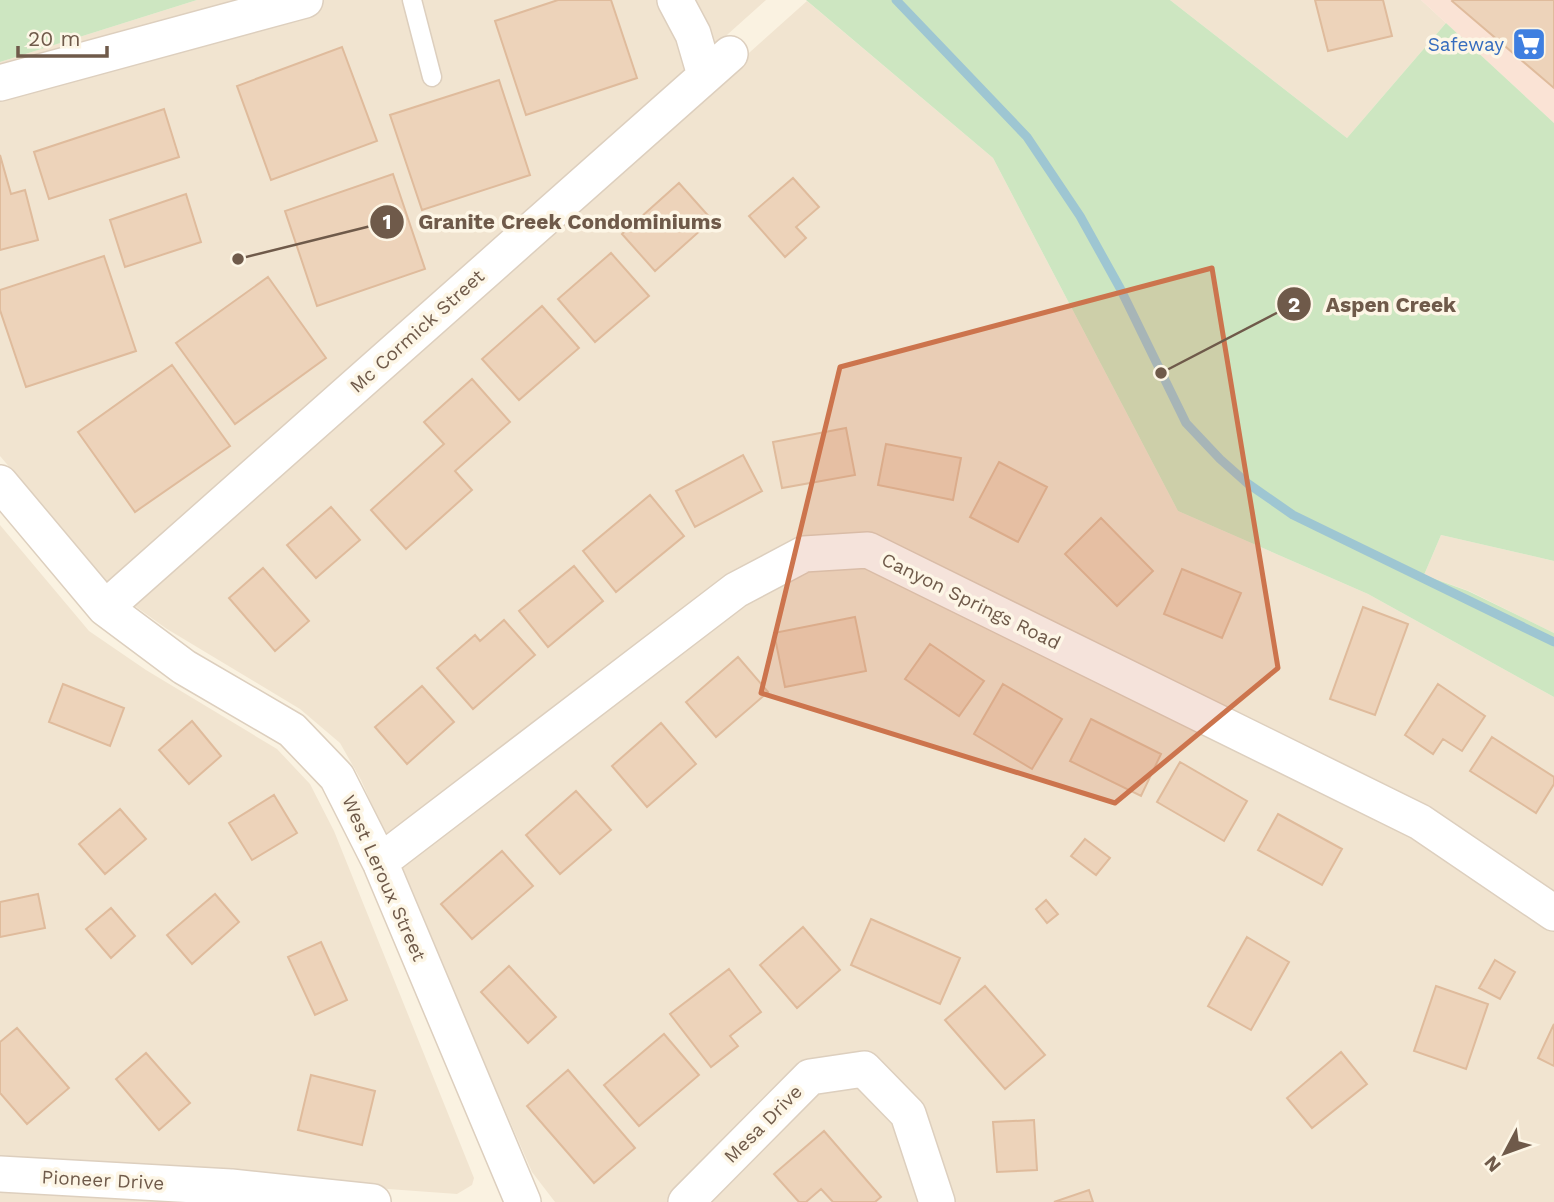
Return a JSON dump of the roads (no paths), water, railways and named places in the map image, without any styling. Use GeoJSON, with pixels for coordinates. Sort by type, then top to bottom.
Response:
{"type":"FeatureCollection","features":[{"type":"Feature","properties":{"kind":"street"},"geometry":{"type":"LineString","coordinates":[[0,83],[305,0]]}},
{"type":"Feature","properties":{"kind":"street","name":"Mc Cormick Street"},"geometry":{"type":"LineString","coordinates":[[105,608],[717,65],[693,34],[675,0]]}},
{"type":"Feature","properties":{"kind":"street","name":"West Leroux Street"},"geometry":{"type":"LineString","coordinates":[[0,484],[105,608],[184,667],[292,730],[338,777],[380,862],[523,1202]]}},
{"type":"Feature","properties":{"kind":"street","name":"Canyon Springs Road"},"geometry":{"type":"LineString","coordinates":[[380,862],[736,590],[804,554],[868,550],[1420,822],[1554,914]]}},
{"type":"Feature","properties":{"kind":"street","name":"Mesa Drive"},"geometry":{"type":"LineString","coordinates":[[687,1202],[810,1077],[864,1069],[908,1114],[937,1202]]}},
{"type":"Feature","properties":{"kind":"street","name":"Pioneer Drive"},"geometry":{"type":"LineString","coordinates":[[0,1174],[231,1187],[373,1202]]}},
{"type":"Feature","properties":{"kind":"lane"},"geometry":{"type":"LineString","coordinates":[[412,0],[432,77]]}},
{"type":"Feature","properties":{"kind":"waterway"},"geometry":{"type":"LineString","coordinates":[[896,0],[1027,137],[1080,216],[1120,288],[1186,423],[1220,459],[1247,483],[1293,515],[1554,642]]}},
{"type":"Feature","properties":{"kind":"place","name":"Safeway"},"geometry":{"type":"Point","coordinates":[1529,44]}},
{"type":"Feature","properties":{"kind":"place","name":"Granite Creek Condominiums"},"geometry":{"type":"Point","coordinates":[238,259]}},
{"type":"Feature","properties":{"kind":"place","name":"Aspen Creek"},"geometry":{"type":"Point","coordinates":[1161,373]}}]}
